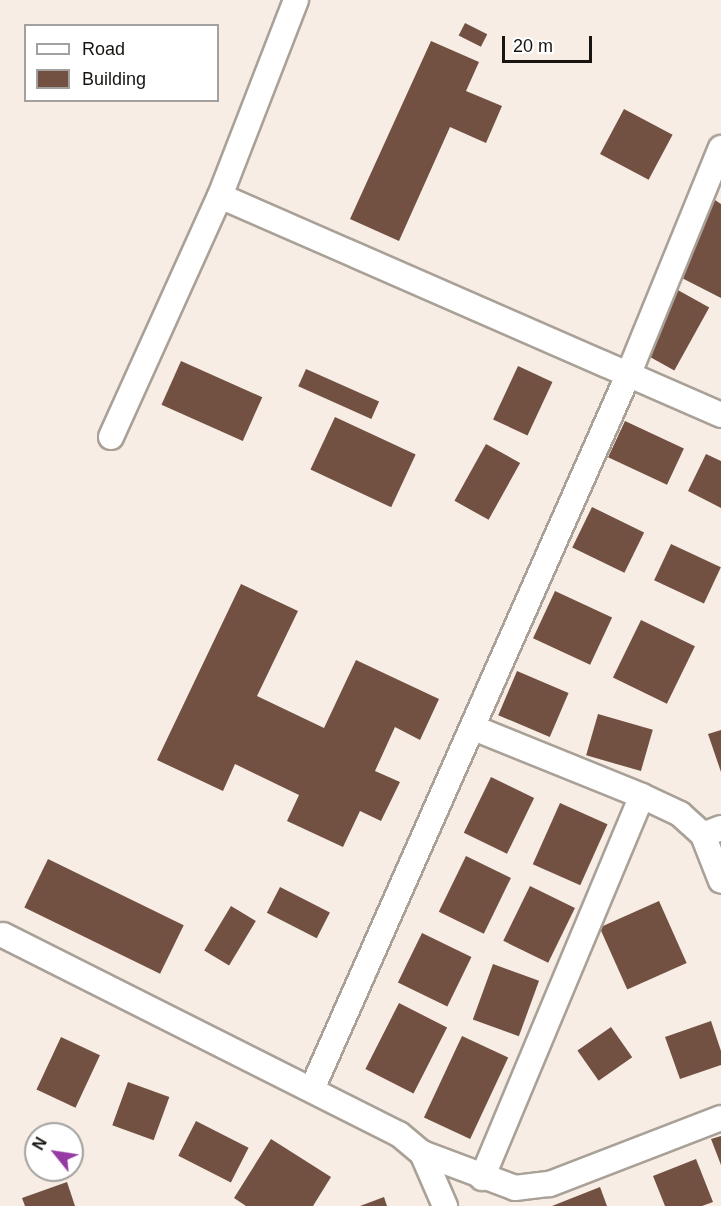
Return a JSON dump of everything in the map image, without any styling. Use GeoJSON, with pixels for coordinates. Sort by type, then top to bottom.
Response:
{"type":"FeatureCollection","features":[{"type":"Feature","properties":{"kind":"street"},"geometry":{"type":"LineString","coordinates":[[111,437],[220,196],[296,0]]}},
{"type":"Feature","properties":{"kind":"street"},"geometry":{"type":"LineString","coordinates":[[312,1089],[629,374],[721,148]]}},
{"type":"Feature","properties":{"kind":"street"},"geometry":{"type":"LineString","coordinates":[[220,196],[721,415]]}},
{"type":"Feature","properties":{"kind":"street"},"geometry":{"type":"LineString","coordinates":[[474,728],[642,796],[712,832],[721,881]]}},
{"type":"Feature","properties":{"kind":"street"},"geometry":{"type":"LineString","coordinates":[[482,1178],[642,796]]}},
{"type":"Feature","properties":{"kind":"street"},"geometry":{"type":"LineString","coordinates":[[3,935],[399,1134],[422,1152],[482,1178],[515,1188],[550,1184],[721,1118]]}},
{"type":"Feature","properties":{"kind":"street"},"geometry":{"type":"LineString","coordinates":[[422,1152],[445,1206]]}},
{"type":"Feature","properties":{"kind":"building"},"geometry":{"type":"Polygon","coordinates":[[[465,23],[487,34],[481,47],[459,35],[465,23]]]}},
{"type":"Feature","properties":{"kind":"building"},"geometry":{"type":"Polygon","coordinates":[[[431,41],[479,62],[466,91],[502,106],[486,143],[450,127],[399,241],[350,219],[431,41]]]}},
{"type":"Feature","properties":{"kind":"building"},"geometry":{"type":"Polygon","coordinates":[[[624,109],[673,135],[649,180],[600,154],[624,109]]]}},
{"type":"Feature","properties":{"kind":"building"},"geometry":{"type":"Polygon","coordinates":[[[715,200],[721,204],[721,298],[676,275],[715,200]]]}},
{"type":"Feature","properties":{"kind":"building"},"geometry":{"type":"Polygon","coordinates":[[[676,289],[709,307],[674,370],[641,352],[676,289]]]}},
{"type":"Feature","properties":{"kind":"building"},"geometry":{"type":"Polygon","coordinates":[[[181,361],[262,397],[243,441],[161,405],[181,361]]]}},
{"type":"Feature","properties":{"kind":"building"},"geometry":{"type":"Polygon","coordinates":[[[518,366],[552,382],[528,436],[493,419],[518,366]]]}},
{"type":"Feature","properties":{"kind":"building"},"geometry":{"type":"Polygon","coordinates":[[[306,369],[379,402],[371,419],[298,386],[306,369]]]}},
{"type":"Feature","properties":{"kind":"building"},"geometry":{"type":"Polygon","coordinates":[[[335,417],[416,455],[391,507],[310,470],[335,417]]]}},
{"type":"Feature","properties":{"kind":"building"},"geometry":{"type":"Polygon","coordinates":[[[625,421],[684,448],[667,485],[608,457],[625,421]]]}},
{"type":"Feature","properties":{"kind":"building"},"geometry":{"type":"Polygon","coordinates":[[[486,444],[520,463],[489,520],[454,501],[486,444]]]}},
{"type":"Feature","properties":{"kind":"building"},"geometry":{"type":"Polygon","coordinates":[[[706,454],[721,461],[721,508],[688,491],[706,454]]]}},
{"type":"Feature","properties":{"kind":"building"},"geometry":{"type":"Polygon","coordinates":[[[592,507],[644,532],[624,573],[572,547],[592,507]]]}},
{"type":"Feature","properties":{"kind":"building"},"geometry":{"type":"Polygon","coordinates":[[[671,544],[721,567],[704,603],[654,580],[671,544]]]}},
{"type":"Feature","properties":{"kind":"building"},"geometry":{"type":"Polygon","coordinates":[[[241,584],[298,611],[257,696],[324,728],[356,660],[439,699],[420,740],[395,727],[375,771],[400,782],[381,821],[360,811],[343,847],[287,821],[299,795],[235,764],[223,791],[157,760],[241,584]]]}},
{"type":"Feature","properties":{"kind":"building"},"geometry":{"type":"Polygon","coordinates":[[[555,591],[612,618],[590,665],[533,638],[555,591]]]}},
{"type":"Feature","properties":{"kind":"building"},"geometry":{"type":"Polygon","coordinates":[[[641,620],[695,646],[667,704],[613,678],[641,620]]]}},
{"type":"Feature","properties":{"kind":"building"},"geometry":{"type":"Polygon","coordinates":[[[517,671],[569,693],[550,737],[498,715],[517,671]]]}},
{"type":"Feature","properties":{"kind":"building"},"geometry":{"type":"Polygon","coordinates":[[[598,714],[653,730],[641,771],[586,755],[598,714]]]}},
{"type":"Feature","properties":{"kind":"building"},"geometry":{"type":"Polygon","coordinates":[[[721,730],[721,772],[708,734],[721,730]]]}},
{"type":"Feature","properties":{"kind":"building"},"geometry":{"type":"Polygon","coordinates":[[[491,777],[534,798],[507,854],[464,833],[491,777]]]}},
{"type":"Feature","properties":{"kind":"building"},"geometry":{"type":"Polygon","coordinates":[[[560,803],[608,824],[580,885],[533,864],[560,803]]]}},
{"type":"Feature","properties":{"kind":"building"},"geometry":{"type":"Polygon","coordinates":[[[466,856],[511,878],[484,934],[439,912],[466,856]]]}},
{"type":"Feature","properties":{"kind":"building"},"geometry":{"type":"Polygon","coordinates":[[[48,859],[184,925],[160,974],[24,908],[48,859]]]}},
{"type":"Feature","properties":{"kind":"building"},"geometry":{"type":"Polygon","coordinates":[[[530,886],[575,908],[548,963],[503,941],[530,886]]]}},
{"type":"Feature","properties":{"kind":"building"},"geometry":{"type":"Polygon","coordinates":[[[280,887],[330,912],[317,938],[267,913],[280,887]]]}},
{"type":"Feature","properties":{"kind":"building"},"geometry":{"type":"Polygon","coordinates":[[[659,901],[687,963],[627,990],[600,927],[659,901]]]}},
{"type":"Feature","properties":{"kind":"building"},"geometry":{"type":"Polygon","coordinates":[[[231,906],[256,921],[229,966],[204,951],[231,906]]]}},
{"type":"Feature","properties":{"kind":"building"},"geometry":{"type":"Polygon","coordinates":[[[422,933],[471,957],[447,1007],[398,982],[422,933]]]}},
{"type":"Feature","properties":{"kind":"building"},"geometry":{"type":"Polygon","coordinates":[[[493,964],[539,981],[519,1036],[473,1019],[493,964]]]}},
{"type":"Feature","properties":{"kind":"building"},"geometry":{"type":"Polygon","coordinates":[[[399,1003],[447,1028],[414,1093],[365,1069],[399,1003]]]}},
{"type":"Feature","properties":{"kind":"building"},"geometry":{"type":"Polygon","coordinates":[[[711,1021],[721,1051],[721,1065],[680,1079],[665,1037],[711,1021]]]}},
{"type":"Feature","properties":{"kind":"building"},"geometry":{"type":"Polygon","coordinates":[[[611,1027],[632,1057],[599,1081],[577,1051],[611,1027]]]}},
{"type":"Feature","properties":{"kind":"building"},"geometry":{"type":"Polygon","coordinates":[[[462,1036],[508,1058],[470,1139],[424,1118],[462,1036]]]}},
{"type":"Feature","properties":{"kind":"building"},"geometry":{"type":"Polygon","coordinates":[[[61,1037],[100,1055],[75,1108],[36,1090],[61,1037]]]}},
{"type":"Feature","properties":{"kind":"building"},"geometry":{"type":"Polygon","coordinates":[[[128,1082],[169,1097],[154,1140],[112,1125],[128,1082]]]}},
{"type":"Feature","properties":{"kind":"building"},"geometry":{"type":"Polygon","coordinates":[[[196,1121],[249,1148],[231,1183],[178,1156],[196,1121]]]}},
{"type":"Feature","properties":{"kind":"building"},"geometry":{"type":"Polygon","coordinates":[[[721,1136],[721,1165],[711,1139],[721,1136]]]}},
{"type":"Feature","properties":{"kind":"building"},"geometry":{"type":"Polygon","coordinates":[[[271,1139],[331,1177],[313,1206],[246,1206],[234,1198],[271,1139]]]}},
{"type":"Feature","properties":{"kind":"building"},"geometry":{"type":"Polygon","coordinates":[[[696,1159],[713,1202],[702,1206],[665,1206],[653,1176],[696,1159]]]}},
{"type":"Feature","properties":{"kind":"building"},"geometry":{"type":"Polygon","coordinates":[[[67,1182],[75,1206],[25,1206],[22,1198],[67,1182]]]}},
{"type":"Feature","properties":{"kind":"building"},"geometry":{"type":"Polygon","coordinates":[[[600,1187],[607,1206],[552,1206],[600,1187]]]}},
{"type":"Feature","properties":{"kind":"building"},"geometry":{"type":"Polygon","coordinates":[[[384,1197],[387,1206],[360,1206],[384,1197]]]}}]}
